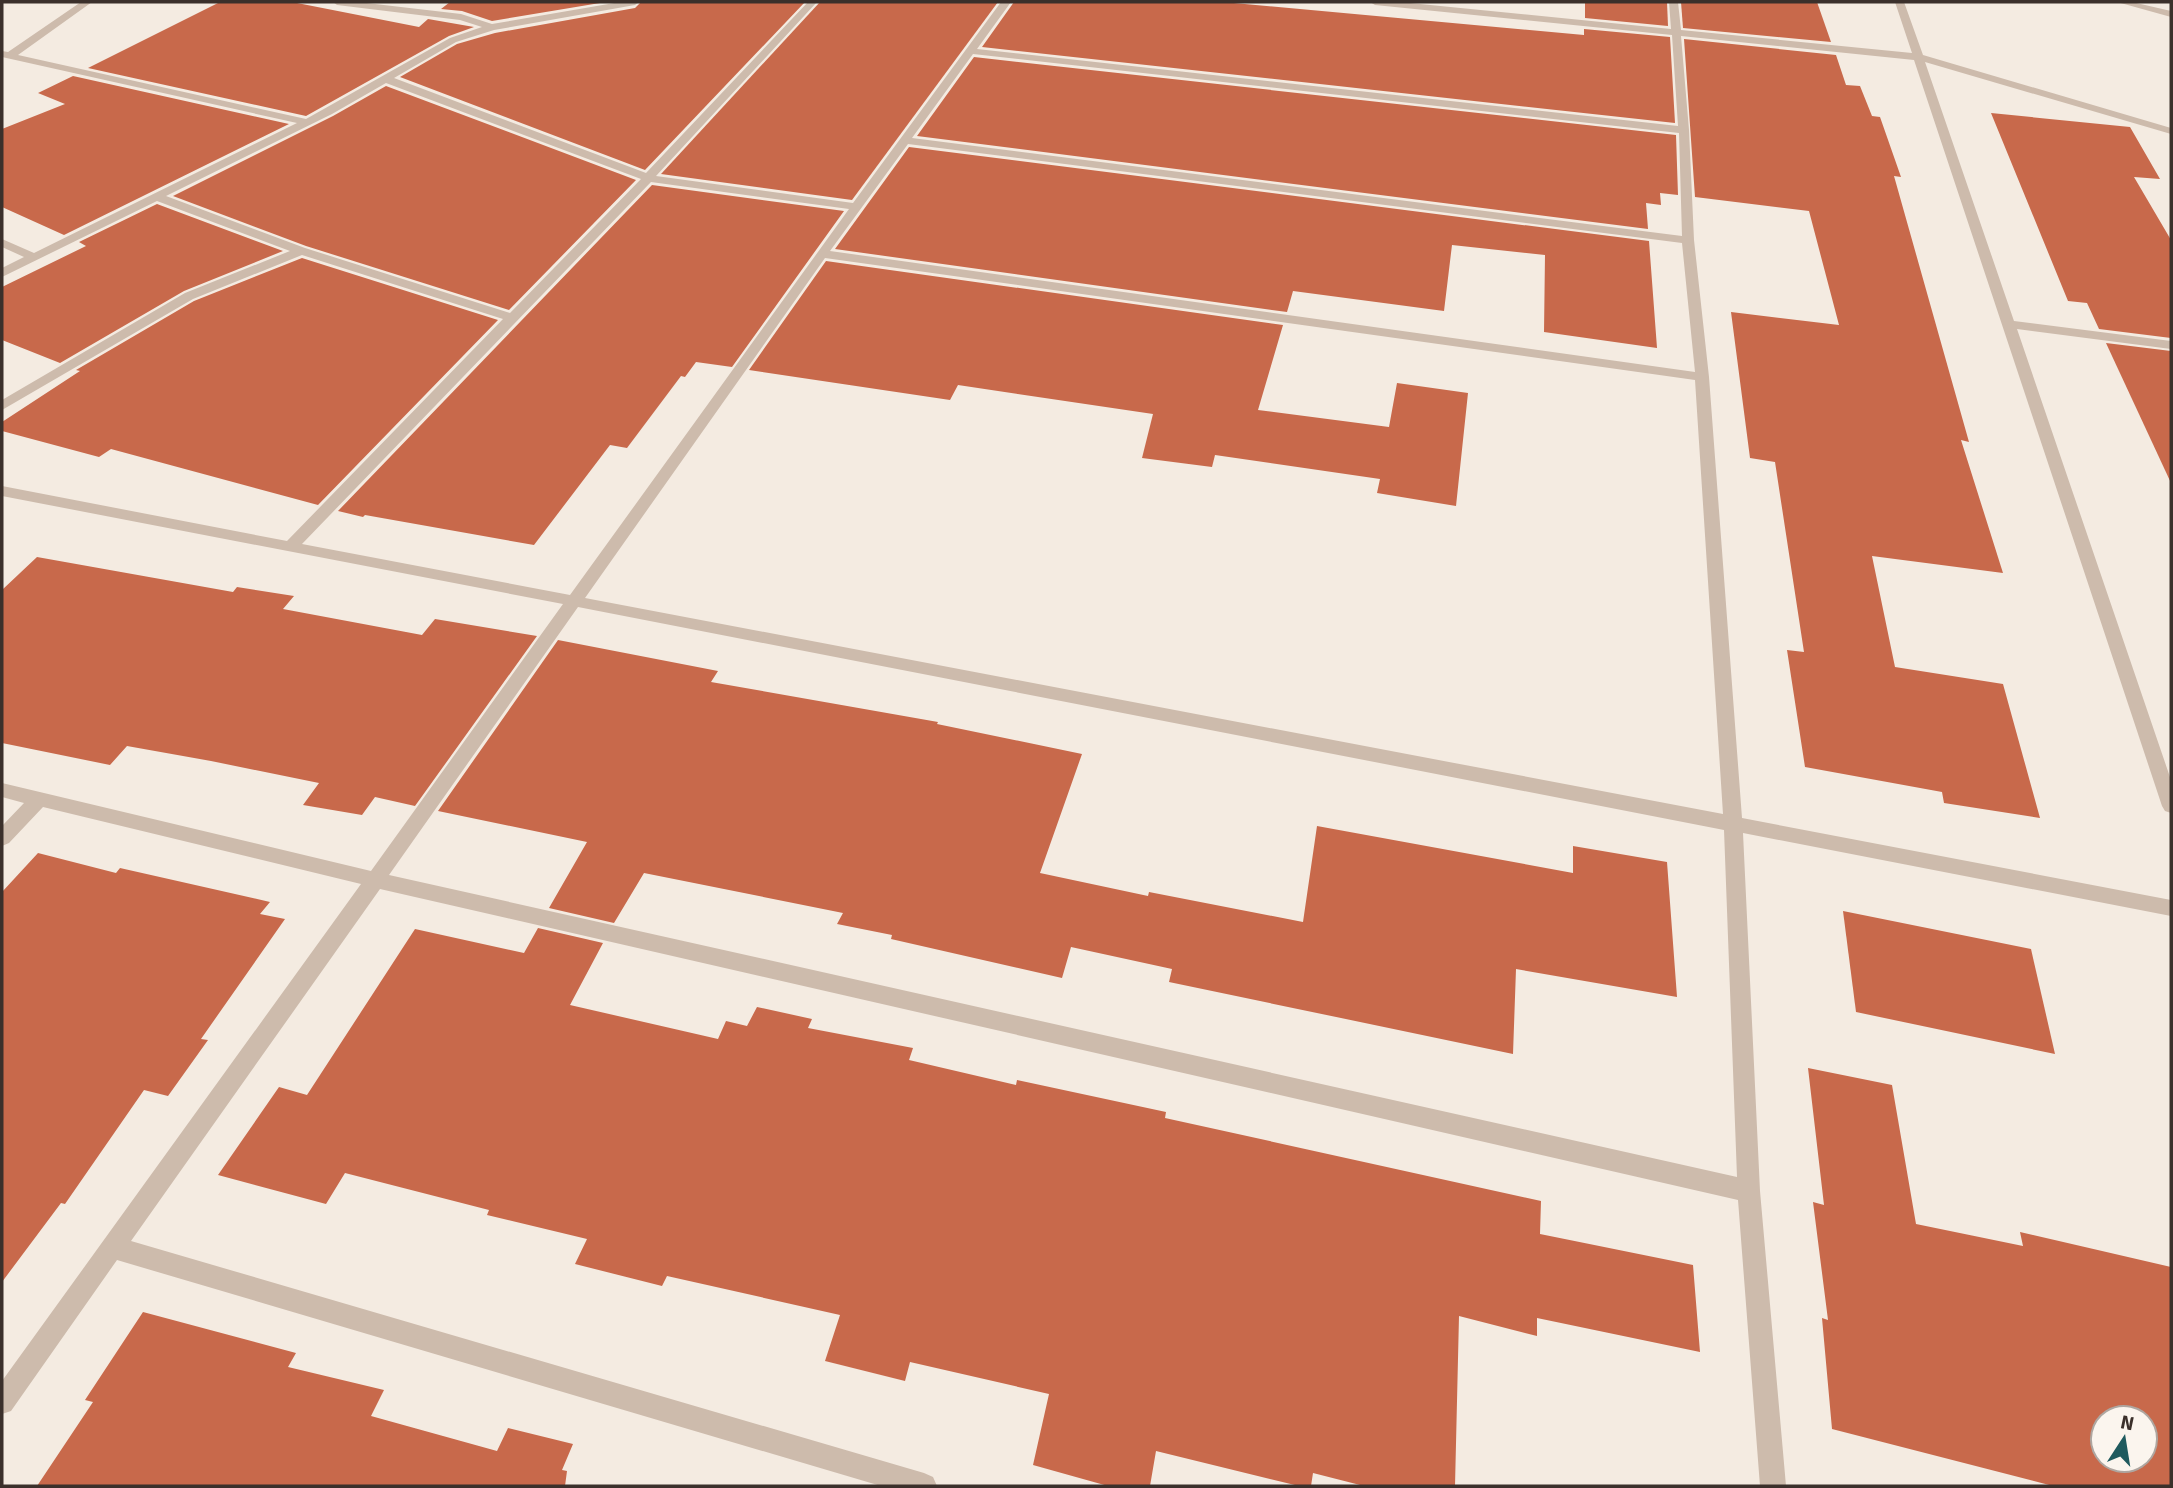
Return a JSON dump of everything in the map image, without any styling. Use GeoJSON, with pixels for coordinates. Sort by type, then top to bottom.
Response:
{"type":"FeatureCollection","features":[{"type":"Feature","properties":{"kind":"street"},"geometry":{"type":"LineString","coordinates":[[6,54],[88,2]]}},
{"type":"Feature","properties":{"kind":"street"},"geometry":{"type":"LineString","coordinates":[[337,2],[461,17],[492,27]]}},
{"type":"Feature","properties":{"kind":"street"},"geometry":{"type":"LineString","coordinates":[[2,273],[307,122],[453,40],[492,27],[635,2]]}},
{"type":"Feature","properties":{"kind":"street"},"geometry":{"type":"LineString","coordinates":[[290,547],[648,178],[813,2]]}},
{"type":"Feature","properties":{"kind":"street"},"geometry":{"type":"LineString","coordinates":[[2,1402],[822,254],[1006,2]]}},
{"type":"Feature","properties":{"kind":"street"},"geometry":{"type":"LineString","coordinates":[[1375,2],[1919,57],[2171,131]]}},
{"type":"Feature","properties":{"kind":"street"},"geometry":{"type":"LineString","coordinates":[[1674,2],[1684,130],[1688,240],[1702,377],[1733,824],[1749,1191],[1773,1486]]}},
{"type":"Feature","properties":{"kind":"street"},"geometry":{"type":"LineString","coordinates":[[1900,2],[2171,806]]}},
{"type":"Feature","properties":{"kind":"street"},"geometry":{"type":"LineString","coordinates":[[2122,2],[2171,14]]}},
{"type":"Feature","properties":{"kind":"street"},"geometry":{"type":"LineString","coordinates":[[972,51],[1684,130]]}},
{"type":"Feature","properties":{"kind":"street"},"geometry":{"type":"LineString","coordinates":[[6,54],[307,122]]}},
{"type":"Feature","properties":{"kind":"street"},"geometry":{"type":"LineString","coordinates":[[386,79],[648,178],[857,207]]}},
{"type":"Feature","properties":{"kind":"street"},"geometry":{"type":"LineString","coordinates":[[906,141],[1688,240]]}},
{"type":"Feature","properties":{"kind":"street"},"geometry":{"type":"LineString","coordinates":[[158,197],[301,251],[512,318]]}},
{"type":"Feature","properties":{"kind":"street"},"geometry":{"type":"LineString","coordinates":[[2,243],[34,257]]}},
{"type":"Feature","properties":{"kind":"street"},"geometry":{"type":"LineString","coordinates":[[2,406],[189,296],[301,251]]}},
{"type":"Feature","properties":{"kind":"street"},"geometry":{"type":"LineString","coordinates":[[822,254],[1702,377]]}},
{"type":"Feature","properties":{"kind":"street"},"geometry":{"type":"LineString","coordinates":[[2009,324],[2171,345]]}},
{"type":"Feature","properties":{"kind":"street"},"geometry":{"type":"LineString","coordinates":[[2,491],[2171,908]]}},
{"type":"Feature","properties":{"kind":"street"},"geometry":{"type":"LineString","coordinates":[[2,790],[376,880],[1749,1191]]}},
{"type":"Feature","properties":{"kind":"street"},"geometry":{"type":"LineString","coordinates":[[2,838],[40,798]]}},
{"type":"Feature","properties":{"kind":"street"},"geometry":{"type":"LineString","coordinates":[[112,1247],[924,1486]]}},
{"type":"Feature","properties":{"kind":"building"},"geometry":{"type":"Polygon","coordinates":[[[220,2],[292,2],[419,27],[428,19],[474,27],[449,36],[306,116],[88,68],[220,2]]]}},
{"type":"Feature","properties":{"kind":"building"},"geometry":{"type":"Polygon","coordinates":[[[450,2],[606,2],[492,21],[462,11],[441,9],[450,2]]]}},
{"type":"Feature","properties":{"kind":"building"},"geometry":{"type":"Polygon","coordinates":[[[641,2],[805,2],[645,170],[400,77],[457,44],[495,33],[635,8],[641,2]]]}},
{"type":"Feature","properties":{"kind":"building"},"geometry":{"type":"Polygon","coordinates":[[[820,2],[998,2],[852,200],[661,174],[820,2]]]}},
{"type":"Feature","properties":{"kind":"building"},"geometry":{"type":"Polygon","coordinates":[[[1014,2],[1223,2],[1584,35],[1584,29],[1670,37],[1675,123],[982,47],[1014,2]]]}},
{"type":"Feature","properties":{"kind":"building"},"geometry":{"type":"Polygon","coordinates":[[[1585,2],[1667,2],[1668,26],[1585,18],[1585,2]]]}},
{"type":"Feature","properties":{"kind":"building"},"geometry":{"type":"Polygon","coordinates":[[[1681,2],[1817,2],[1831,42],[1683,28],[1681,2]]]}},
{"type":"Feature","properties":{"kind":"building"},"geometry":{"type":"Polygon","coordinates":[[[1684,39],[1836,55],[1846,85],[1860,86],[1872,116],[1880,117],[1901,177],[1894,176],[1969,442],[1961,440],[2003,573],[1872,556],[1895,667],[2003,684],[2040,818],[1944,803],[1942,792],[1805,767],[1787,650],[1804,652],[1775,462],[1750,458],[1731,312],[1839,325],[1809,211],[1695,197],[1684,39]]]}},
{"type":"Feature","properties":{"kind":"building"},"geometry":{"type":"Polygon","coordinates":[[[974,57],[1676,135],[1678,195],[1660,193],[1661,205],[1646,203],[1648,229],[917,136],[974,57]]]}},
{"type":"Feature","properties":{"kind":"building"},"geometry":{"type":"Polygon","coordinates":[[[73,76],[289,124],[64,235],[2,207],[2,129],[65,104],[38,93],[73,76]]]}},
{"type":"Feature","properties":{"kind":"building"},"geometry":{"type":"Polygon","coordinates":[[[386,86],[636,180],[509,310],[306,246],[173,196],[333,116],[386,86]]]}},
{"type":"Feature","properties":{"kind":"building"},"geometry":{"type":"Polygon","coordinates":[[[1991,113],[2130,127],[2160,179],[2134,177],[2171,240],[2171,338],[2099,329],[2087,303],[2068,301],[1991,113]]]}},
{"type":"Feature","properties":{"kind":"building"},"geometry":{"type":"Polygon","coordinates":[[[909,147],[1649,241],[1657,348],[1544,332],[1545,255],[1452,245],[1444,311],[1293,291],[1287,312],[835,249],[909,147]]]}},
{"type":"Feature","properties":{"kind":"building"},"geometry":{"type":"Polygon","coordinates":[[[652,185],[844,211],[732,367],[696,362],[685,377],[681,376],[627,448],[610,445],[534,545],[338,511],[652,185]]]}},
{"type":"Feature","properties":{"kind":"building"},"geometry":{"type":"Polygon","coordinates":[[[157,204],[283,251],[184,291],[60,363],[2,340],[2,287],[86,246],[79,242],[157,204]]]}},
{"type":"Feature","properties":{"kind":"building"},"geometry":{"type":"Polygon","coordinates":[[[302,258],[498,320],[318,505],[111,449],[99,457],[2,431],[2,422],[80,371],[76,370],[194,301],[302,258]]]}},
{"type":"Feature","properties":{"kind":"building"},"geometry":{"type":"Polygon","coordinates":[[[826,261],[1283,325],[1258,410],[1389,427],[1397,383],[1468,393],[1456,506],[1377,493],[1380,479],[1215,455],[1212,467],[1142,458],[1153,414],[958,385],[950,400],[749,370],[826,261]]]}},
{"type":"Feature","properties":{"kind":"building"},"geometry":{"type":"Polygon","coordinates":[[[2106,343],[2171,351],[2171,483],[2112,356],[2106,343]]]}},
{"type":"Feature","properties":{"kind":"building"},"geometry":{"type":"Polygon","coordinates":[[[37,557],[233,592],[237,587],[294,596],[283,609],[422,635],[435,619],[537,636],[415,806],[375,797],[362,815],[303,805],[319,783],[211,761],[127,746],[110,765],[2,743],[2,590],[37,557]]]}},
{"type":"Feature","properties":{"kind":"building"},"geometry":{"type":"Polygon","coordinates":[[[558,640],[718,671],[711,682],[938,722],[937,724],[1082,754],[1040,873],[1148,896],[1149,892],[1303,922],[1317,826],[1573,873],[1573,846],[1667,862],[1677,997],[1516,969],[1513,1054],[1169,982],[1172,969],[1071,947],[1062,978],[891,939],[892,935],[837,924],[843,913],[644,873],[614,923],[549,908],[587,842],[438,811],[558,640]]]}},
{"type":"Feature","properties":{"kind":"building"},"geometry":{"type":"Polygon","coordinates":[[[38,853],[116,873],[120,868],[270,902],[260,914],[285,919],[201,1039],[208,1040],[168,1096],[144,1090],[65,1204],[61,1203],[2,1282],[2,892],[38,853]]]}},
{"type":"Feature","properties":{"kind":"building"},"geometry":{"type":"Polygon","coordinates":[[[1843,911],[2031,949],[2055,1054],[1856,1012],[1843,911]]]}},
{"type":"Feature","properties":{"kind":"building"},"geometry":{"type":"Polygon","coordinates":[[[538,928],[603,943],[570,1005],[718,1039],[726,1021],[747,1026],[757,1007],[812,1019],[808,1028],[913,1048],[909,1060],[1016,1085],[1017,1080],[1166,1112],[1165,1118],[1541,1201],[1540,1234],[1693,1265],[1700,1352],[1537,1318],[1537,1336],[1459,1316],[1455,1486],[1364,1486],[1313,1473],[1311,1486],[1299,1486],[1156,1451],[1150,1486],[1108,1486],[1033,1465],[1049,1394],[910,1362],[905,1381],[825,1361],[840,1315],[667,1276],[662,1286],[575,1264],[587,1239],[487,1215],[489,1210],[345,1173],[326,1204],[218,1175],[279,1087],[307,1095],[415,929],[524,953],[538,928]]]}},
{"type":"Feature","properties":{"kind":"building"},"geometry":{"type":"Polygon","coordinates":[[[1808,1068],[1892,1085],[1916,1224],[2023,1246],[2020,1232],[2171,1267],[2171,1486],[2053,1486],[1832,1429],[1822,1318],[1828,1320],[1813,1202],[1824,1205],[1808,1068]]]}},
{"type":"Feature","properties":{"kind":"building"},"geometry":{"type":"Polygon","coordinates":[[[143,1312],[296,1353],[288,1367],[384,1390],[371,1416],[497,1451],[508,1428],[573,1444],[562,1470],[567,1471],[565,1486],[37,1486],[93,1402],[85,1400],[143,1312]]]}}]}
